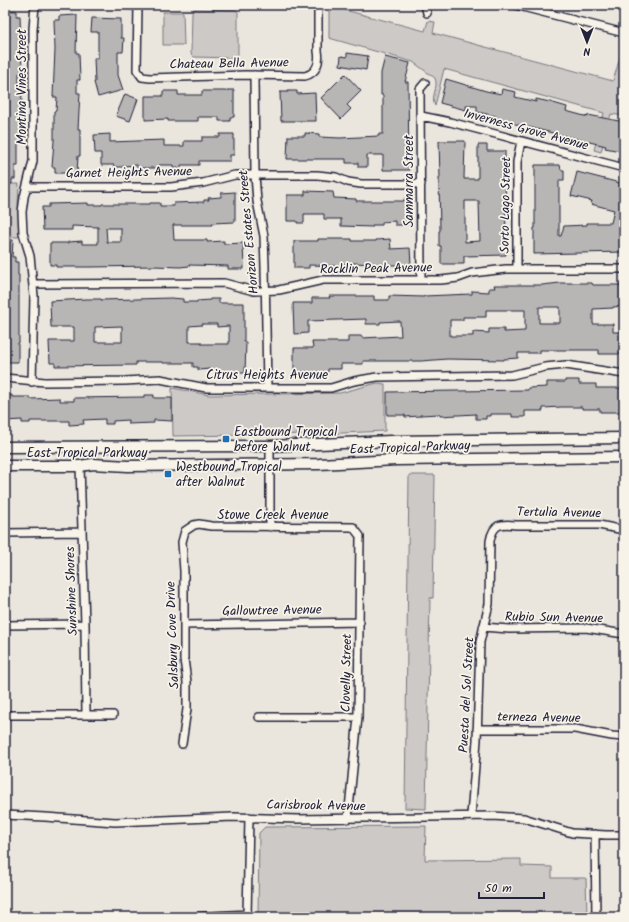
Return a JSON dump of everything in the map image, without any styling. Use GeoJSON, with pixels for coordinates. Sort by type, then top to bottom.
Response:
{"type":"FeatureCollection","features":[{"type":"Feature","properties":{"kind":"main road","name":"East Tropical Parkway"},"geometry":{"type":"LineString","coordinates":[[5,447],[270,446],[391,441],[624,438]]}},
{"type":"Feature","properties":{"kind":"main road","name":"East Tropical Parkway"},"geometry":{"type":"LineString","coordinates":[[5,466],[80,466],[93,464],[128,466],[270,465],[337,464],[396,460],[624,457]]}},
{"type":"Feature","properties":{"kind":"street","name":"Montina Vines Street"},"geometry":{"type":"LineString","coordinates":[[32,382],[34,296],[30,256],[23,233],[22,212],[34,161],[33,37],[35,5]]}},
{"type":"Feature","properties":{"kind":"street"},"geometry":{"type":"LineString","coordinates":[[128,5],[138,5]]}},
{"type":"Feature","properties":{"kind":"street","name":"Chateau Bella Avenue"},"geometry":{"type":"LineString","coordinates":[[138,5],[138,70],[142,77],[150,78],[310,75],[315,71],[320,58],[318,5]]}},
{"type":"Feature","properties":{"kind":"street"},"geometry":{"type":"LineString","coordinates":[[425,5],[427,13]]}},
{"type":"Feature","properties":{"kind":"street"},"geometry":{"type":"LineString","coordinates":[[515,5],[535,8],[624,33]]}},
{"type":"Feature","properties":{"kind":"street","name":"Horizon Estates Street"},"geometry":{"type":"LineString","coordinates":[[254,75],[255,175],[257,201],[264,236],[267,388]]}},
{"type":"Feature","properties":{"kind":"street","name":"Sammarra Street"},"geometry":{"type":"LineString","coordinates":[[421,280],[420,89],[425,83]]}},
{"type":"Feature","properties":{"kind":"street","name":"Inverness Grove Avenue"},"geometry":{"type":"LineString","coordinates":[[421,116],[450,122],[624,168]]}},
{"type":"Feature","properties":{"kind":"street","name":"Sorto Lago Street"},"geometry":{"type":"LineString","coordinates":[[518,269],[517,162],[521,141]]}},
{"type":"Feature","properties":{"kind":"street","name":"Garnet Heights Avenue"},"geometry":{"type":"LineString","coordinates":[[27,187],[171,187],[203,183],[235,175],[317,175],[336,177],[348,182],[361,184],[421,184]]}},
{"type":"Feature","properties":{"kind":"street","name":"Rocklin Peak Avenue"},"geometry":{"type":"LineString","coordinates":[[33,284],[224,283],[254,291],[287,288],[323,280],[441,280],[458,278],[472,273],[485,271],[518,269],[624,269]]}},
{"type":"Feature","properties":{"kind":"street","name":"Citrus Heights Avenue"},"geometry":{"type":"LineString","coordinates":[[5,378],[32,382],[160,379],[206,388],[331,388],[354,381],[378,377],[512,375],[545,367],[566,364],[624,374]]}},
{"type":"Feature","properties":{"kind":"street"},"geometry":{"type":"LineString","coordinates":[[270,446],[270,527]]}},
{"type":"Feature","properties":{"kind":"street","name":"Sunshine Shores"},"geometry":{"type":"LineString","coordinates":[[80,466],[86,715]]}},
{"type":"Feature","properties":{"kind":"street","name":"Stowe Creek Avenue"},"geometry":{"type":"LineString","coordinates":[[189,528],[199,524],[211,526],[270,527],[351,526],[356,529]]}},
{"type":"Feature","properties":{"kind":"street","name":"Tertulia Avenue"},"geometry":{"type":"LineString","coordinates":[[494,529],[502,524],[599,525],[624,530]]}},
{"type":"Feature","properties":{"kind":"street","name":"Salsbury Cove Drive"},"geometry":{"type":"LineString","coordinates":[[182,744],[187,709],[187,682],[184,659],[182,542],[185,531],[189,528]]}},
{"type":"Feature","properties":{"kind":"street","name":"Clovelly Street"},"geometry":{"type":"LineString","coordinates":[[348,819],[358,717],[360,536],[356,529]]}},
{"type":"Feature","properties":{"kind":"street","name":"Puesta del Sol Street"},"geometry":{"type":"LineString","coordinates":[[471,816],[478,729],[480,642],[489,604],[490,541],[494,529]]}},
{"type":"Feature","properties":{"kind":"street"},"geometry":{"type":"LineString","coordinates":[[5,534],[82,532]]}},
{"type":"Feature","properties":{"kind":"street","name":"Gallowtree Avenue"},"geometry":{"type":"LineString","coordinates":[[184,625],[360,622]]}},
{"type":"Feature","properties":{"kind":"street"},"geometry":{"type":"LineString","coordinates":[[5,625],[85,624]]}},
{"type":"Feature","properties":{"kind":"street","name":"Rubio Sun Avenue"},"geometry":{"type":"LineString","coordinates":[[483,627],[509,629],[586,628],[624,634]]}},
{"type":"Feature","properties":{"kind":"street"},"geometry":{"type":"LineString","coordinates":[[5,715],[112,715]]}},
{"type":"Feature","properties":{"kind":"street"},"geometry":{"type":"LineString","coordinates":[[260,717],[358,717]]}},
{"type":"Feature","properties":{"kind":"street","name":"terneza Avenue"},"geometry":{"type":"LineString","coordinates":[[478,729],[575,729],[624,737]]}},
{"type":"Feature","properties":{"kind":"street","name":"Carisbrook Avenue"},"geometry":{"type":"LineString","coordinates":[[5,816],[115,822],[249,817],[348,819],[471,816],[524,818],[572,833],[624,835]]}},
{"type":"Feature","properties":{"kind":"street"},"geometry":{"type":"LineString","coordinates":[[194,917],[247,915],[249,817]]}},
{"type":"Feature","properties":{"kind":"street"},"geometry":{"type":"LineString","coordinates":[[596,834],[596,917]]}},
{"type":"Feature","properties":{"kind":"shaded area"},"geometry":{"type":"Polygon","coordinates":[[[329,6],[425,31],[428,21],[435,22],[433,33],[613,81],[624,44],[624,116],[611,114],[601,152],[594,150],[604,113],[444,69],[435,106],[433,99],[436,85],[435,78],[413,62],[329,38],[329,6]]]}},
{"type":"Feature","properties":{"kind":"shaded area"},"geometry":{"type":"Polygon","coordinates":[[[194,9],[236,10],[238,12],[238,54],[235,58],[194,57],[191,54],[192,12],[194,9]]]}},
{"type":"Feature","properties":{"kind":"shaded area"},"geometry":{"type":"Polygon","coordinates":[[[163,12],[183,12],[184,45],[163,45],[163,12]]]}},
{"type":"Feature","properties":{"kind":"shaded area"},"geometry":{"type":"Polygon","coordinates":[[[5,184],[19,184],[19,237],[5,237],[5,184]]]}},
{"type":"Feature","properties":{"kind":"shaded area"},"geometry":{"type":"Polygon","coordinates":[[[377,383],[385,384],[385,431],[321,434],[173,436],[172,388],[209,395],[340,393],[377,383]]]}},
{"type":"Feature","properties":{"kind":"shaded area"},"geometry":{"type":"Polygon","coordinates":[[[409,475],[435,475],[433,598],[430,598],[426,809],[405,808],[409,475]]]}},
{"type":"Feature","properties":{"kind":"shaded area"},"geometry":{"type":"Polygon","coordinates":[[[426,826],[425,860],[521,859],[521,866],[552,867],[552,878],[586,878],[587,913],[585,917],[258,917],[259,833],[265,827],[426,826]]]}},
{"type":"Feature","properties":{"kind":"building"},"geometry":{"type":"Polygon","coordinates":[[[5,10],[17,11],[17,16],[20,16],[22,73],[19,73],[19,87],[22,87],[21,143],[18,143],[18,166],[15,166],[15,179],[12,179],[12,184],[5,184],[5,10]]]}},
{"type":"Feature","properties":{"kind":"building"},"geometry":{"type":"Polygon","coordinates":[[[77,15],[76,53],[79,53],[80,80],[77,80],[77,93],[80,93],[78,129],[80,129],[80,156],[78,156],[77,173],[55,173],[55,167],[52,167],[54,111],[56,111],[57,97],[53,97],[55,49],[54,20],[59,20],[59,16],[77,15]]]}},
{"type":"Feature","properties":{"kind":"building"},"geometry":{"type":"Polygon","coordinates":[[[92,18],[121,19],[121,38],[124,38],[123,52],[118,52],[118,75],[123,90],[98,97],[94,82],[94,58],[98,58],[98,32],[91,32],[92,18]]]}},
{"type":"Feature","properties":{"kind":"building"},"geometry":{"type":"Polygon","coordinates":[[[347,53],[368,56],[366,70],[340,65],[341,56],[347,57],[347,53]]]}},
{"type":"Feature","properties":{"kind":"building"},"geometry":{"type":"Polygon","coordinates":[[[385,57],[410,63],[405,82],[408,82],[409,170],[383,170],[383,155],[367,155],[367,167],[358,167],[358,163],[346,163],[346,159],[287,159],[288,136],[305,136],[305,133],[319,134],[319,137],[340,138],[379,136],[379,134],[383,134],[383,95],[381,95],[381,73],[385,57]]]}},
{"type":"Feature","properties":{"kind":"building"},"geometry":{"type":"Polygon","coordinates":[[[345,74],[361,91],[347,105],[351,109],[341,119],[321,98],[345,74]]]}},
{"type":"Feature","properties":{"kind":"building"},"geometry":{"type":"Polygon","coordinates":[[[446,79],[501,94],[502,89],[516,92],[515,97],[536,102],[536,99],[550,102],[567,107],[566,111],[588,117],[588,115],[624,122],[620,151],[605,148],[606,146],[495,119],[496,116],[477,112],[477,106],[466,106],[466,110],[440,103],[446,79]]]}},
{"type":"Feature","properties":{"kind":"building"},"geometry":{"type":"Polygon","coordinates":[[[234,90],[234,117],[230,117],[230,121],[219,121],[219,117],[198,117],[198,121],[168,121],[168,119],[145,120],[145,96],[163,96],[163,91],[178,91],[178,95],[202,95],[202,91],[234,90]]]}},
{"type":"Feature","properties":{"kind":"building"},"geometry":{"type":"Polygon","coordinates":[[[297,91],[297,94],[315,93],[316,121],[281,121],[280,92],[297,91]]]}},
{"type":"Feature","properties":{"kind":"building"},"geometry":{"type":"Polygon","coordinates":[[[125,94],[138,99],[130,121],[116,116],[125,94]]]}},
{"type":"Feature","properties":{"kind":"building"},"geometry":{"type":"Polygon","coordinates":[[[110,134],[110,142],[164,140],[164,146],[184,146],[184,141],[202,141],[202,137],[220,137],[220,134],[234,134],[234,155],[230,155],[230,161],[199,161],[199,165],[181,165],[181,168],[173,168],[173,165],[159,165],[159,168],[137,168],[137,165],[114,167],[114,165],[101,165],[101,153],[95,153],[94,135],[110,134]]]}},
{"type":"Feature","properties":{"kind":"building"},"geometry":{"type":"Polygon","coordinates":[[[439,141],[465,141],[464,179],[478,179],[478,145],[487,145],[487,151],[505,151],[506,255],[464,256],[464,264],[441,264],[441,246],[439,246],[439,141]],[[465,201],[465,242],[480,241],[479,201],[465,201]]]}},
{"type":"Feature","properties":{"kind":"building"},"geometry":{"type":"Polygon","coordinates":[[[535,165],[560,165],[561,170],[564,170],[564,180],[559,180],[559,236],[561,236],[564,226],[587,225],[587,223],[611,223],[614,210],[591,204],[592,201],[571,196],[577,172],[624,184],[624,252],[534,254],[535,165]]]}},
{"type":"Feature","properties":{"kind":"building"},"geometry":{"type":"Polygon","coordinates":[[[305,191],[333,192],[334,198],[356,199],[356,201],[404,201],[404,199],[411,198],[411,225],[395,225],[395,221],[382,222],[382,225],[373,225],[373,227],[341,226],[341,219],[324,219],[324,214],[304,214],[304,223],[287,221],[287,195],[305,195],[305,191]]]}},
{"type":"Feature","properties":{"kind":"building"},"geometry":{"type":"Polygon","coordinates":[[[235,192],[235,222],[212,223],[213,225],[173,225],[174,240],[207,240],[207,242],[224,241],[224,244],[243,243],[244,269],[228,269],[228,266],[189,265],[180,267],[56,267],[56,265],[50,265],[50,243],[82,241],[82,244],[98,244],[98,227],[72,226],[72,230],[43,230],[42,207],[49,207],[49,204],[88,203],[88,205],[102,205],[160,203],[160,206],[174,206],[174,203],[204,202],[204,200],[209,200],[208,198],[221,197],[221,193],[235,192]],[[106,228],[107,242],[121,242],[121,228],[106,228]]]}},
{"type":"Feature","properties":{"kind":"building"},"geometry":{"type":"Polygon","coordinates":[[[5,239],[13,240],[12,257],[15,257],[15,262],[18,262],[18,362],[5,362],[5,239]]]}},
{"type":"Feature","properties":{"kind":"building"},"geometry":{"type":"Polygon","coordinates":[[[318,239],[376,241],[390,239],[391,249],[410,248],[411,265],[376,265],[353,263],[342,264],[342,266],[309,265],[309,268],[294,268],[294,241],[318,241],[318,239]]]}},
{"type":"Feature","properties":{"kind":"building"},"geometry":{"type":"Polygon","coordinates":[[[560,283],[592,283],[593,285],[624,285],[624,306],[593,309],[593,324],[613,324],[613,332],[624,332],[624,354],[599,354],[599,350],[540,350],[540,353],[518,353],[518,358],[504,360],[447,359],[421,361],[363,361],[363,364],[341,364],[341,369],[328,369],[328,372],[294,372],[294,348],[313,348],[312,342],[348,342],[348,336],[362,336],[362,338],[401,336],[400,321],[380,322],[380,324],[366,324],[366,319],[308,321],[308,333],[294,334],[293,303],[312,303],[312,298],[330,298],[329,296],[374,296],[374,300],[389,300],[389,296],[424,297],[472,294],[472,291],[489,292],[489,288],[495,288],[494,285],[542,285],[560,283]],[[539,307],[539,323],[560,323],[560,307],[539,307]],[[486,310],[486,317],[463,317],[463,320],[450,320],[450,336],[473,336],[473,332],[489,333],[489,329],[504,329],[504,332],[525,331],[525,310],[486,310]]]}},
{"type":"Feature","properties":{"kind":"building"},"geometry":{"type":"Polygon","coordinates":[[[171,298],[183,299],[183,302],[197,302],[210,299],[219,299],[219,303],[244,303],[244,342],[246,342],[245,373],[210,371],[210,369],[198,370],[198,367],[193,367],[193,363],[136,362],[136,365],[55,366],[55,363],[50,363],[49,341],[74,341],[74,327],[51,327],[50,301],[86,299],[171,298]],[[217,324],[189,326],[189,342],[201,342],[201,344],[229,344],[229,326],[217,327],[217,324]],[[122,326],[95,327],[95,342],[122,342],[122,326]]]}},
{"type":"Feature","properties":{"kind":"building"},"geometry":{"type":"Polygon","coordinates":[[[565,380],[579,380],[579,384],[596,384],[596,388],[624,388],[624,412],[600,412],[600,409],[561,407],[543,408],[543,411],[525,411],[525,417],[512,417],[512,414],[490,414],[490,416],[486,416],[486,419],[476,419],[476,414],[440,416],[440,414],[405,417],[405,415],[387,415],[387,392],[528,390],[528,388],[547,387],[547,382],[565,382],[565,380]]]}},
{"type":"Feature","properties":{"kind":"building"},"geometry":{"type":"Polygon","coordinates":[[[12,395],[12,397],[30,397],[30,399],[60,398],[60,401],[74,401],[74,398],[144,397],[144,395],[154,395],[154,398],[172,398],[172,421],[154,420],[154,423],[128,424],[128,420],[113,421],[113,424],[105,424],[105,419],[83,420],[84,424],[69,425],[69,421],[30,421],[30,423],[22,423],[22,420],[5,421],[5,396],[12,395]]]}},
{"type":"Feature","properties":{"kind":"place","name":"Eastbound Tropical before Walnut"},"geometry":{"type":"Point","coordinates":[226,439]}},
{"type":"Feature","properties":{"kind":"place","name":"Westbound Tropical after Walnut"},"geometry":{"type":"Point","coordinates":[168,474]}}]}
